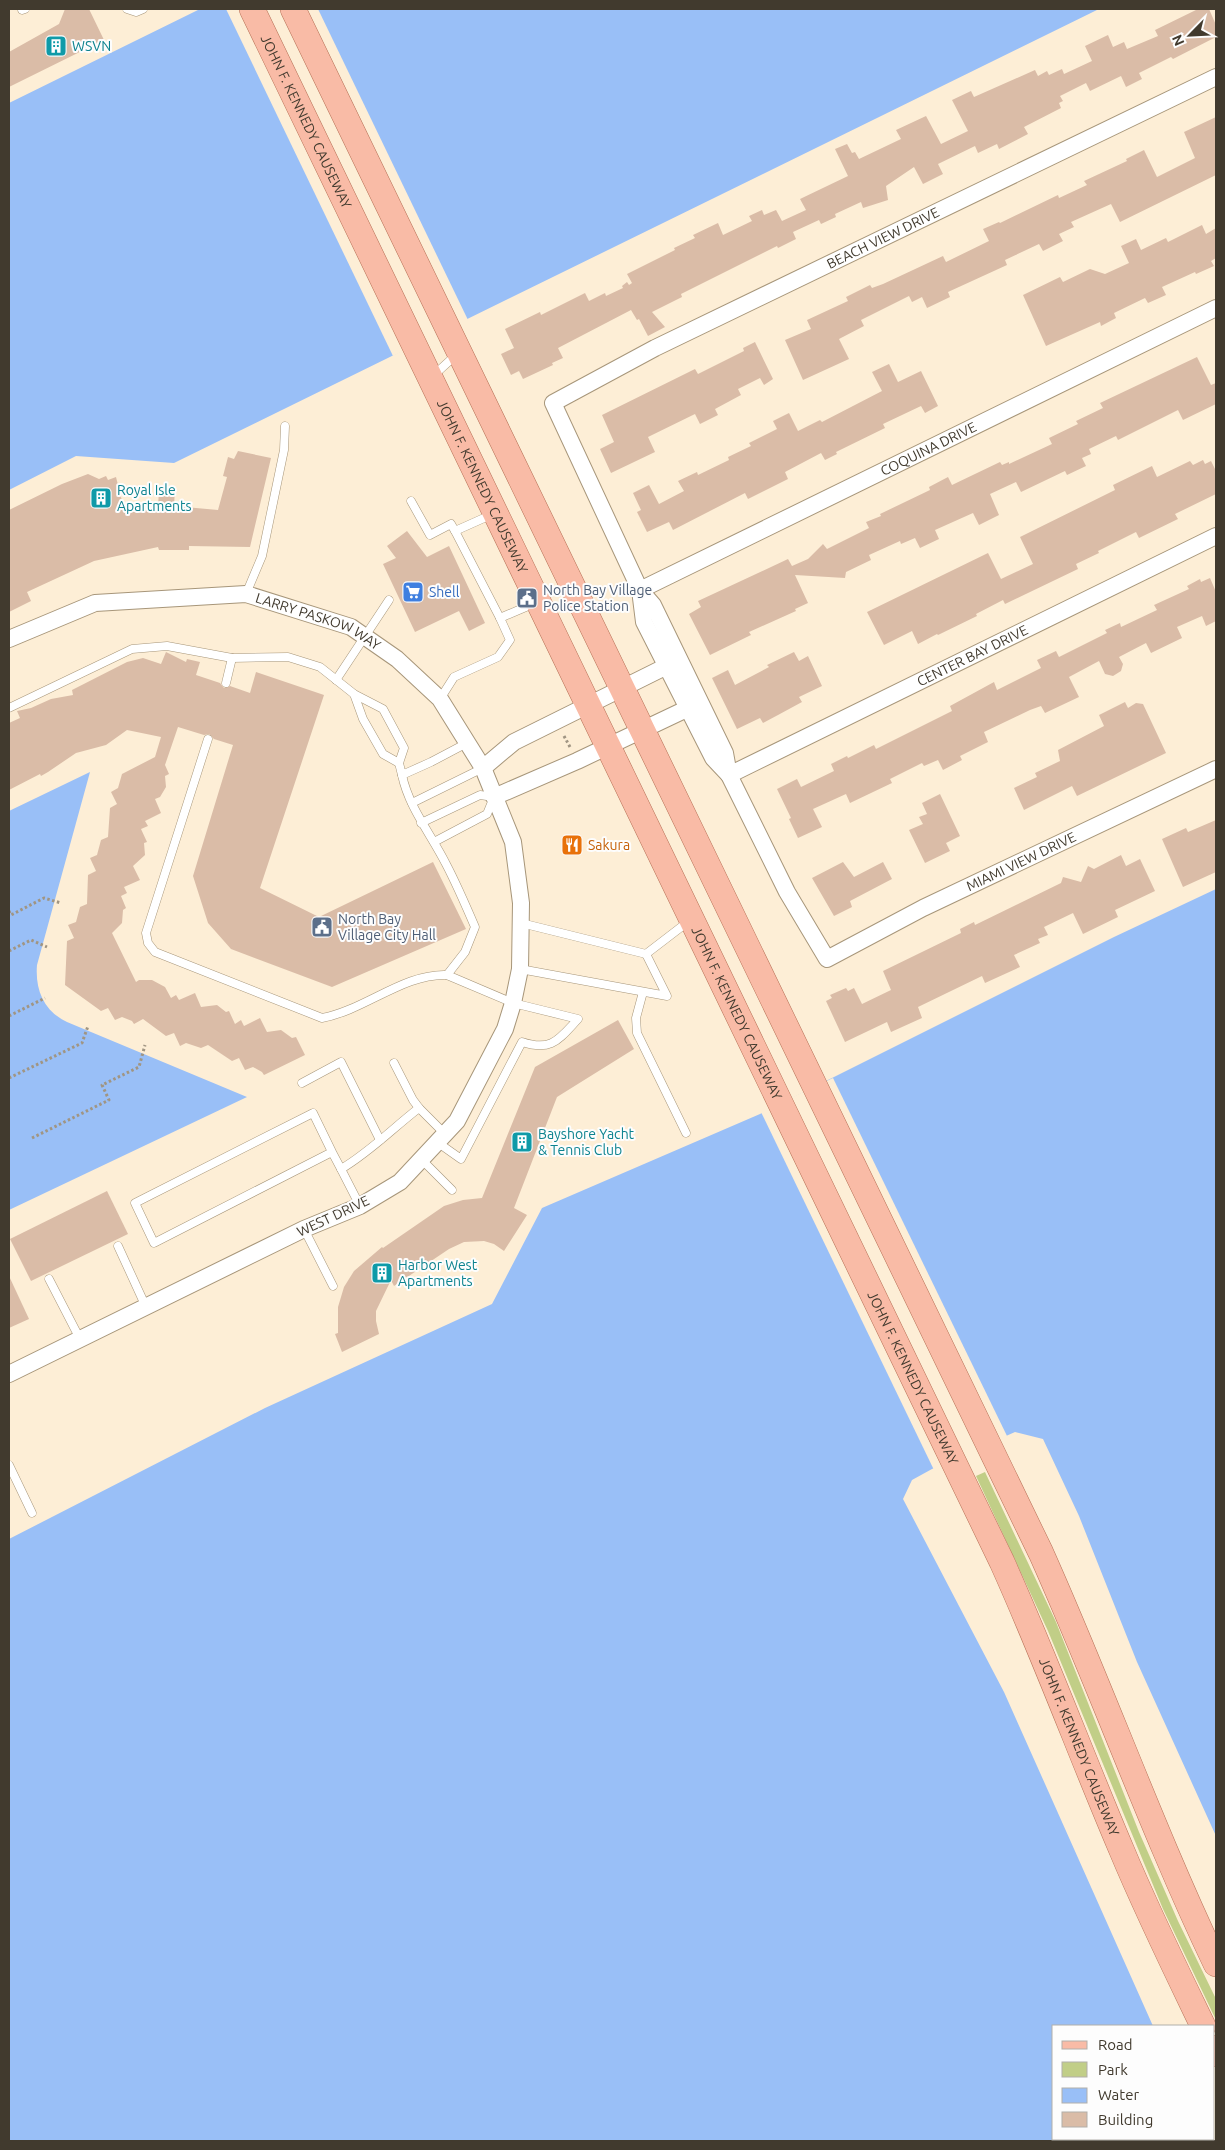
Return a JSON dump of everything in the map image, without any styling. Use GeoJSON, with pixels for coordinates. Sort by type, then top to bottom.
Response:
{"type":"FeatureCollection","features":[{"type":"Feature","properties":{"kind":"main road","name":"JOHN F. KENNEDY CAUSEWAY"},"geometry":{"type":"LineString","coordinates":[[252,9],[540,601],[1028,1618],[1147,1911],[1203,2025]]}},
{"type":"Feature","properties":{"kind":"main road"},"geometry":{"type":"LineString","coordinates":[[293,9],[991,1450],[1067,1611],[1161,1846],[1216,1964]]}},
{"type":"Feature","properties":{"kind":"street","name":"BEACH VIEW DRIVE"},"geometry":{"type":"LineString","coordinates":[[640,590],[554,403],[655,348],[1216,77]]}},
{"type":"Feature","properties":{"kind":"street","name":"COQUINA DRIVE"},"geometry":{"type":"LineString","coordinates":[[640,590],[1216,308]]}},
{"type":"Feature","properties":{"kind":"street","name":"CENTER BAY DRIVE"},"geometry":{"type":"LineString","coordinates":[[729,775],[1216,536]]}},
{"type":"Feature","properties":{"kind":"street"},"geometry":{"type":"LineString","coordinates":[[640,590],[653,605],[673,663],[694,705],[725,753],[729,775]]}},
{"type":"Feature","properties":{"kind":"street","name":"LARRY PASKOW WAY"},"geometry":{"type":"LineString","coordinates":[[9,640],[96,603],[246,594],[351,627],[398,659],[440,699],[483,768],[513,842],[521,903]]}},
{"type":"Feature","properties":{"kind":"street"},"geometry":{"type":"LineString","coordinates":[[483,768],[514,742],[673,663]]}},
{"type":"Feature","properties":{"kind":"street"},"geometry":{"type":"LineString","coordinates":[[494,796],[609,746],[694,705]]}},
{"type":"Feature","properties":{"kind":"street","name":"MIAMI VIEW DRIVE"},"geometry":{"type":"LineString","coordinates":[[729,775],[787,892],[827,959],[923,908],[1216,769]]}},
{"type":"Feature","properties":{"kind":"street","name":"WEST DRIVE"},"geometry":{"type":"LineString","coordinates":[[9,1374],[304,1229],[360,1206],[400,1182],[457,1121],[505,1029],[520,969],[521,903]]}},
{"type":"Feature","properties":{"kind":"lane"},"geometry":{"type":"LineString","coordinates":[[127,9],[136,12],[143,9]]}},
{"type":"Feature","properties":{"kind":"lane"},"geometry":{"type":"LineString","coordinates":[[425,367],[457,346]]}},
{"type":"Feature","properties":{"kind":"lane"},"geometry":{"type":"LineString","coordinates":[[246,594],[262,556],[284,450],[285,426]]}},
{"type":"Feature","properties":{"kind":"lane"},"geometry":{"type":"LineString","coordinates":[[411,501],[430,535],[451,524],[510,640],[498,657],[454,677],[440,699]]}},
{"type":"Feature","properties":{"kind":"lane"},"geometry":{"type":"LineString","coordinates":[[455,531],[497,513]]}},
{"type":"Feature","properties":{"kind":"lane"},"geometry":{"type":"LineString","coordinates":[[336,680],[389,600]]}},
{"type":"Feature","properties":{"kind":"lane"},"geometry":{"type":"LineString","coordinates":[[500,618],[540,601]]}},
{"type":"Feature","properties":{"kind":"lane"},"geometry":{"type":"LineString","coordinates":[[9,708],[132,649],[167,646],[232,658],[288,657],[320,667],[354,694],[383,709],[404,748],[399,763],[412,803],[421,823],[446,864],[475,927],[465,952],[447,976]]}},
{"type":"Feature","properties":{"kind":"lane"},"geometry":{"type":"LineString","coordinates":[[226,683],[232,658]]}},
{"type":"Feature","properties":{"kind":"lane"},"geometry":{"type":"LineString","coordinates":[[354,694],[363,719],[383,754],[399,763]]}},
{"type":"Feature","properties":{"kind":"lane"},"geometry":{"type":"LineString","coordinates":[[208,738],[146,933],[148,943],[155,952],[322,1018],[341,1015],[421,977],[447,976],[513,1003],[578,1019],[555,1044],[536,1047],[522,1042],[461,1159],[441,1138],[413,1100],[394,1063]]}},
{"type":"Feature","properties":{"kind":"lane"},"geometry":{"type":"LineString","coordinates":[[402,775],[467,743]]}},
{"type":"Feature","properties":{"kind":"lane"},"geometry":{"type":"LineString","coordinates":[[412,803],[483,768]]}},
{"type":"Feature","properties":{"kind":"lane"},"geometry":{"type":"LineString","coordinates":[[421,823],[480,795],[494,796],[487,814],[434,842]]}},
{"type":"Feature","properties":{"kind":"lane"},"geometry":{"type":"LineString","coordinates":[[646,954],[692,918]]}},
{"type":"Feature","properties":{"kind":"lane"},"geometry":{"type":"LineString","coordinates":[[520,969],[667,996],[646,954],[521,923]]}},
{"type":"Feature","properties":{"kind":"lane"},"geometry":{"type":"LineString","coordinates":[[643,992],[636,1018],[637,1034],[686,1133]]}},
{"type":"Feature","properties":{"kind":"lane"},"geometry":{"type":"LineString","coordinates":[[302,1083],[341,1062],[380,1140]]}},
{"type":"Feature","properties":{"kind":"lane"},"geometry":{"type":"LineString","coordinates":[[341,1169],[358,1159],[393,1127],[419,1108]]}},
{"type":"Feature","properties":{"kind":"lane"},"geometry":{"type":"LineString","coordinates":[[332,1152],[154,1243],[135,1203],[313,1113],[360,1206]]}},
{"type":"Feature","properties":{"kind":"lane"},"geometry":{"type":"LineString","coordinates":[[421,1159],[452,1190]]}},
{"type":"Feature","properties":{"kind":"lane"},"geometry":{"type":"LineString","coordinates":[[304,1229],[333,1286]]}},
{"type":"Feature","properties":{"kind":"lane"},"geometry":{"type":"LineString","coordinates":[[118,1246],[146,1307]]}},
{"type":"Feature","properties":{"kind":"lane"},"geometry":{"type":"LineString","coordinates":[[49,1279],[80,1339]]}},
{"type":"Feature","properties":{"kind":"lane"},"geometry":{"type":"LineString","coordinates":[[9,1465],[32,1513]]}},
{"type":"Feature","properties":{"kind":"path"},"geometry":{"type":"LineString","coordinates":[[564,736],[570,747]]}},
{"type":"Feature","properties":{"kind":"path"},"geometry":{"type":"LineString","coordinates":[[9,911],[11,915],[44,898],[61,903]]}},
{"type":"Feature","properties":{"kind":"path"},"geometry":{"type":"LineString","coordinates":[[9,951],[31,940],[47,947]]}},
{"type":"Feature","properties":{"kind":"path"},"geometry":{"type":"LineString","coordinates":[[9,1016],[45,998]]}},
{"type":"Feature","properties":{"kind":"path"},"geometry":{"type":"LineString","coordinates":[[9,1078],[82,1043],[88,1026]]}},
{"type":"Feature","properties":{"kind":"path"},"geometry":{"type":"LineString","coordinates":[[32,1138],[110,1100],[102,1084],[139,1067],[145,1045]]}},
{"type":"Feature","properties":{"kind":"green space"},"geometry":{"type":"Polygon","coordinates":[[[985,1472],[1056,1622],[1139,1832],[1178,1921],[1216,1999],[1216,2020],[1163,1909],[1048,1631],[976,1476],[985,1472]]]}},
{"type":"Feature","properties":{"kind":"water"},"geometry":{"type":"Polygon","coordinates":[[[200,9],[1099,9],[174,463],[76,456],[9,490],[9,103],[200,9]]]}},
{"type":"Feature","properties":{"kind":"water"},"geometry":{"type":"Polygon","coordinates":[[[90,772],[37,965],[38,983],[43,999],[52,1012],[67,1022],[247,1097],[9,1210],[9,811],[90,772]]]}},
{"type":"Feature","properties":{"kind":"water"},"geometry":{"type":"Polygon","coordinates":[[[1216,889],[1216,1836],[1137,1662],[1079,1516],[1043,1439],[1015,1432],[932,1469],[912,1480],[903,1499],[1004,1692],[1153,2025],[1052,2025],[1052,2140],[1207,2141],[9,2141],[9,1539],[265,1408],[492,1304],[542,1208],[760,1114],[1114,937],[1216,889]]]}},
{"type":"Feature","properties":{"kind":"pier"},"geometry":{"type":"Polygon","coordinates":[[[226,9],[318,9],[468,320],[393,356],[226,9]]]}},
{"type":"Feature","properties":{"kind":"pier"},"geometry":{"type":"Polygon","coordinates":[[[833,1078],[1008,1438],[934,1470],[761,1112],[833,1078]]]}},
{"type":"Feature","properties":{"kind":"building","name":"WSVN"},"geometry":{"type":"Polygon","coordinates":[[[65,9],[89,9],[104,40],[9,87],[9,52],[59,24],[65,9]]]}},
{"type":"Feature","properties":{"kind":"building"},"geometry":{"type":"Polygon","coordinates":[[[1198,9],[1209,9],[1216,25],[1216,37],[1173,59],[1171,57],[1139,73],[1142,79],[1126,87],[1121,76],[1090,91],[1086,83],[1060,96],[1063,101],[1059,103],[1061,108],[1024,127],[1028,134],[999,149],[997,144],[978,153],[975,146],[938,164],[943,174],[923,184],[914,167],[886,186],[888,200],[863,208],[861,202],[835,214],[836,217],[821,224],[819,220],[793,232],[796,239],[778,248],[777,246],[681,294],[682,297],[652,312],[665,327],[648,336],[639,319],[637,320],[631,310],[558,348],[563,358],[552,363],[553,365],[523,379],[519,371],[511,375],[501,354],[514,348],[505,329],[540,312],[541,315],[585,293],[589,301],[605,293],[606,296],[623,288],[622,286],[627,282],[629,285],[632,283],[627,274],[675,250],[674,248],[695,238],[693,235],[718,223],[723,235],[752,221],[749,216],[762,210],[764,215],[776,210],[782,221],[806,210],[800,199],[848,176],[835,149],[847,144],[852,153],[855,152],[859,159],[901,139],[896,130],[926,116],[941,144],[968,131],[952,100],[971,91],[974,97],[1035,70],[1038,76],[1047,71],[1049,75],[1062,69],[1064,74],[1092,61],[1085,46],[1108,35],[1113,47],[1124,42],[1127,49],[1158,36],[1155,30],[1198,9]]]}},
{"type":"Feature","properties":{"kind":"building"},"geometry":{"type":"Polygon","coordinates":[[[1216,117],[1216,175],[1120,222],[1111,204],[1071,222],[1074,227],[1059,234],[1063,241],[1043,251],[1039,244],[1005,260],[1007,265],[948,292],[950,297],[927,308],[922,297],[912,302],[909,296],[861,320],[864,326],[839,339],[849,359],[803,380],[785,340],[811,329],[807,320],[848,301],[846,297],[870,285],[872,288],[883,284],[943,256],[946,262],[989,241],[983,229],[1000,223],[1058,195],[1059,198],[1087,185],[1084,181],[1127,161],[1126,159],[1144,150],[1157,177],[1195,158],[1184,132],[1216,117]]]}},
{"type":"Feature","properties":{"kind":"building"},"geometry":{"type":"Polygon","coordinates":[[[1202,225],[1206,234],[1216,228],[1216,258],[1211,261],[1214,266],[1196,274],[1195,272],[1162,287],[1166,295],[1148,303],[1145,298],[1114,313],[1116,318],[1101,326],[1100,322],[1046,346],[1023,295],[1060,277],[1063,282],[1090,269],[1105,274],[1129,263],[1121,246],[1136,239],[1141,250],[1166,238],[1168,242],[1202,225]]]}},
{"type":"Feature","properties":{"kind":"building"},"geometry":{"type":"Polygon","coordinates":[[[755,342],[773,379],[764,385],[760,378],[738,389],[741,395],[715,409],[718,415],[700,424],[695,414],[648,437],[655,452],[611,473],[600,449],[614,442],[602,415],[695,369],[698,374],[744,351],[743,348],[755,342]]]}},
{"type":"Feature","properties":{"kind":"building"},"geometry":{"type":"Polygon","coordinates":[[[1197,357],[1211,385],[1216,383],[1216,404],[1183,420],[1178,410],[1118,440],[1116,436],[1089,449],[1091,454],[1082,458],[1086,466],[1067,475],[1065,471],[1021,492],[1016,482],[990,494],[999,515],[979,525],[973,513],[935,530],[939,539],[920,548],[915,538],[901,544],[900,541],[869,555],[871,560],[846,572],[845,578],[795,575],[808,603],[795,609],[796,611],[749,632],[751,635],[710,655],[689,614],[701,607],[698,601],[788,559],[792,566],[808,559],[823,544],[827,549],[869,528],[866,522],[930,490],[929,487],[948,477],[952,485],[1000,462],[1002,465],[1009,462],[1009,464],[1052,444],[1049,438],[1078,424],[1076,421],[1103,408],[1100,403],[1197,357]]]}},
{"type":"Feature","properties":{"kind":"building"},"geometry":{"type":"Polygon","coordinates":[[[889,364],[898,382],[921,371],[938,406],[925,413],[921,406],[883,424],[885,428],[836,452],[837,454],[825,460],[821,453],[785,472],[788,479],[748,499],[745,493],[673,530],[669,522],[647,532],[637,512],[641,510],[633,493],[649,485],[659,504],[684,491],[678,481],[697,472],[698,475],[729,460],[728,457],[751,446],[749,443],[777,429],[773,421],[789,413],[798,431],[820,420],[822,422],[882,391],[872,372],[889,364]]]}},
{"type":"Feature","properties":{"kind":"building"},"geometry":{"type":"Polygon","coordinates":[[[238,451],[271,458],[250,547],[189,546],[189,550],[159,550],[158,547],[94,561],[27,592],[31,601],[9,612],[9,510],[62,484],[88,474],[99,479],[106,476],[108,480],[116,477],[125,513],[158,508],[159,489],[175,489],[174,506],[218,510],[227,477],[223,476],[228,457],[234,459],[238,451]]]}},
{"type":"Feature","properties":{"kind":"building"},"geometry":{"type":"Polygon","coordinates":[[[1203,460],[1205,464],[1211,461],[1216,471],[1216,494],[1175,514],[1178,519],[1139,538],[1136,532],[1076,564],[1078,569],[1005,604],[1003,600],[976,614],[977,616],[938,635],[918,644],[912,631],[884,645],[867,612],[988,553],[1001,579],[1033,564],[1020,537],[1115,490],[1113,485],[1152,466],[1157,477],[1190,461],[1193,465],[1203,460]]]}},
{"type":"Feature","properties":{"kind":"building"},"geometry":{"type":"Polygon","coordinates":[[[407,531],[427,557],[449,546],[485,623],[469,631],[459,611],[415,632],[383,564],[396,558],[387,546],[407,531]]]}},
{"type":"Feature","properties":{"kind":"building"},"geometry":{"type":"Polygon","coordinates":[[[1210,578],[1216,592],[1216,621],[1206,626],[1202,616],[1177,627],[1182,638],[1151,653],[1146,643],[1119,657],[1123,664],[1121,671],[1113,676],[1105,674],[1099,661],[1069,677],[1079,697],[1045,713],[1041,706],[1030,710],[984,732],[988,742],[960,756],[962,760],[943,770],[938,760],[924,766],[922,763],[890,779],[892,783],[850,803],[846,794],[813,809],[822,827],[798,838],[777,789],[797,779],[801,787],[834,771],[831,764],[874,745],[876,749],[952,711],[950,706],[994,682],[997,690],[1041,668],[1037,660],[1056,651],[1059,657],[1107,633],[1105,630],[1120,623],[1121,627],[1157,610],[1154,605],[1189,589],[1187,586],[1200,579],[1201,582],[1210,578]]]}},
{"type":"Feature","properties":{"kind":"building"},"geometry":{"type":"Polygon","coordinates":[[[166,652],[186,662],[187,659],[200,662],[196,675],[220,683],[224,688],[230,686],[250,693],[256,672],[324,695],[260,888],[319,917],[433,862],[466,929],[332,987],[231,949],[208,923],[193,876],[233,745],[214,739],[209,734],[204,735],[178,727],[165,765],[169,774],[165,776],[166,787],[160,797],[155,799],[161,813],[145,821],[148,826],[141,829],[147,842],[144,843],[145,855],[133,866],[140,880],[124,887],[127,893],[121,896],[126,908],[123,910],[122,923],[112,933],[136,982],[139,980],[152,980],[165,987],[171,998],[176,995],[179,1000],[195,993],[201,1007],[217,1005],[226,1012],[229,1011],[235,1024],[241,1020],[244,1026],[260,1018],[267,1032],[281,1030],[292,1038],[296,1037],[305,1055],[264,1075],[253,1067],[245,1070],[239,1058],[232,1061],[208,1045],[201,1048],[186,1043],[180,1046],[174,1033],[166,1036],[143,1019],[134,1024],[132,1021],[122,1017],[115,1020],[108,1008],[101,1011],[65,985],[67,941],[74,938],[68,925],[76,922],[80,907],[87,904],[88,875],[96,871],[90,858],[97,855],[101,840],[108,837],[110,808],[117,804],[111,792],[118,788],[122,774],[155,757],[161,737],[127,730],[106,745],[76,753],[41,776],[40,774],[9,790],[9,723],[20,718],[17,711],[31,708],[51,699],[73,695],[72,690],[127,662],[143,658],[161,664],[166,652]]]}},
{"type":"Feature","properties":{"kind":"building"},"geometry":{"type":"Polygon","coordinates":[[[794,652],[799,661],[808,656],[822,686],[799,697],[802,702],[763,723],[760,718],[737,729],[712,678],[728,670],[735,685],[769,667],[767,665],[794,652]]]}},
{"type":"Feature","properties":{"kind":"building"},"geometry":{"type":"Polygon","coordinates":[[[1125,702],[1128,708],[1136,703],[1143,704],[1166,753],[1077,796],[1072,786],[1024,810],[1014,788],[1037,777],[1035,773],[1060,761],[1058,750],[1104,726],[1099,715],[1125,702]]]}},
{"type":"Feature","properties":{"kind":"building"},"geometry":{"type":"Polygon","coordinates":[[[940,794],[960,836],[946,843],[950,851],[925,863],[909,830],[923,824],[919,817],[927,814],[922,803],[940,794]]]}},
{"type":"Feature","properties":{"kind":"building"},"geometry":{"type":"Polygon","coordinates":[[[1216,820],[1216,872],[1183,887],[1162,839],[1186,828],[1188,832],[1216,820]]]}},
{"type":"Feature","properties":{"kind":"building"},"geometry":{"type":"Polygon","coordinates":[[[1121,855],[1126,866],[1140,859],[1155,891],[1115,910],[1118,917],[1083,934],[1073,913],[1044,927],[1048,935],[1038,939],[1040,943],[1014,955],[1020,967],[985,983],[982,976],[918,1007],[922,1018],[891,1032],[887,1022],[845,1042],[826,1001],[832,998],[830,995],[846,988],[848,991],[854,988],[862,1004],[891,990],[883,971],[961,933],[960,929],[974,922],[975,925],[1061,883],[1063,877],[1081,882],[1088,866],[1094,869],[1121,855]]]}},
{"type":"Feature","properties":{"kind":"building"},"geometry":{"type":"Polygon","coordinates":[[[843,862],[854,877],[883,862],[892,879],[850,901],[852,907],[834,916],[812,878],[843,862]]]}},
{"type":"Feature","properties":{"kind":"building"},"geometry":{"type":"Polygon","coordinates":[[[618,1020],[634,1049],[557,1097],[514,1208],[527,1215],[504,1251],[494,1244],[484,1241],[464,1242],[449,1249],[394,1286],[391,1280],[376,1311],[379,1334],[342,1352],[335,1334],[338,1333],[338,1307],[344,1287],[354,1271],[382,1247],[444,1206],[463,1200],[482,1198],[535,1067],[618,1020]]]}},
{"type":"Feature","properties":{"kind":"building"},"geometry":{"type":"Polygon","coordinates":[[[107,1191],[128,1234],[31,1281],[10,1239],[107,1191]]]}},
{"type":"Feature","properties":{"kind":"building"},"geometry":{"type":"Polygon","coordinates":[[[9,1276],[29,1319],[9,1328],[9,1276]]]}},
{"type":"Feature","properties":{"kind":"place","name":"WSVN"},"geometry":{"type":"Point","coordinates":[56,46]}},
{"type":"Feature","properties":{"kind":"place","name":"Royal Isle Apartments"},"geometry":{"type":"Point","coordinates":[101,498]}},
{"type":"Feature","properties":{"kind":"place","name":"Shell"},"geometry":{"type":"Point","coordinates":[413,592]}},
{"type":"Feature","properties":{"kind":"place","name":"North Bay Village Police Station"},"geometry":{"type":"Point","coordinates":[527,598]}},
{"type":"Feature","properties":{"kind":"place","name":"Sakura"},"geometry":{"type":"Point","coordinates":[572,845]}},
{"type":"Feature","properties":{"kind":"place","name":"North Bay Village City Hall"},"geometry":{"type":"Point","coordinates":[322,927]}},
{"type":"Feature","properties":{"kind":"place","name":"Bayshore Yacht & Tennis Club"},"geometry":{"type":"Point","coordinates":[522,1142]}},
{"type":"Feature","properties":{"kind":"place","name":"Harbor West Apartments"},"geometry":{"type":"Point","coordinates":[382,1273]}}]}
